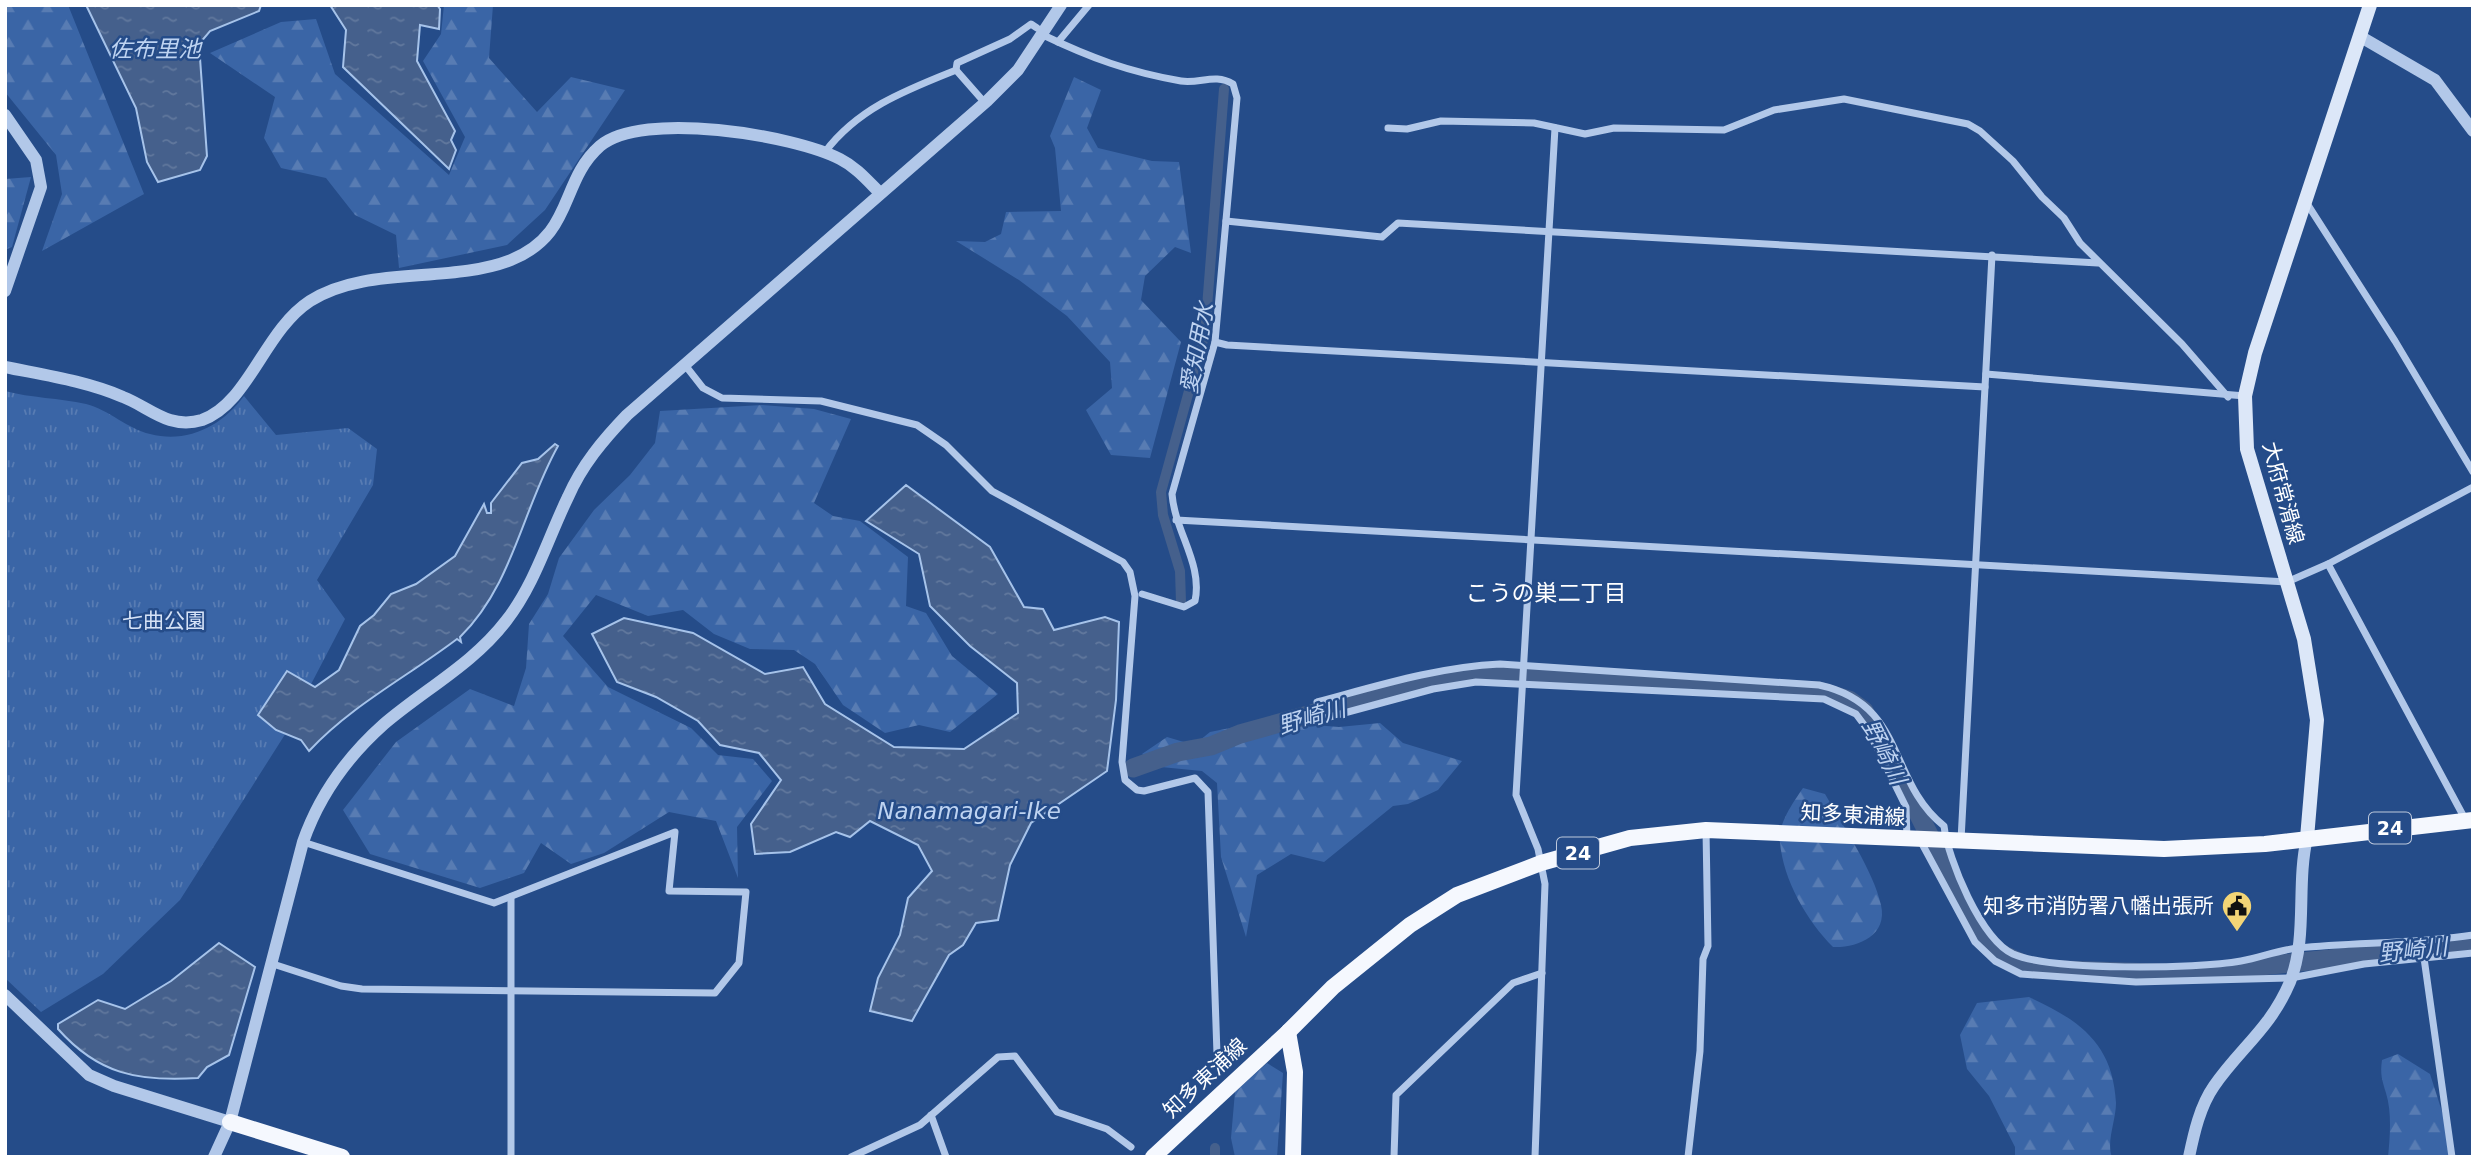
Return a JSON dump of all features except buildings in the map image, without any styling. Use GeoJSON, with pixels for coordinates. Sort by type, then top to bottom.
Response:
{"type":"FeatureCollection","features":[{"type":"Feature","properties":{"kind":"main road","name":"大府常滑線"},"geometry":{"type":"LineString","coordinates":[[2307,838],[2316,720],[2304,639],[2247,449],[2245,396],[2255,353],[2370,5]]}},
{"type":"Feature","properties":{"kind":"main road","name":"知多東浦線"},"geometry":{"type":"LineString","coordinates":[[1153,1157],[1333,987],[1410,925],[1457,895],[1541,863],[1630,838],[1706,830],[2164,849],[2307,838],[2469,820]]}},
{"type":"Feature","properties":{"kind":"main road"},"geometry":{"type":"LineString","coordinates":[[1288,1032],[1295,1072],[1293,1157]]}},
{"type":"Feature","properties":{"kind":"main road"},"geometry":{"type":"LineString","coordinates":[[230,1122],[308,1151],[342,1157]]}},
{"type":"Feature","properties":{"kind":"street"},"geometry":{"type":"LineString","coordinates":[[214,1157],[230,1122],[303,842],[327,790],[363,744],[385,723],[465,664],[507,620],[540,561],[569,495],[595,451],[627,415],[985,103],[1018,70],[1040,31],[1061,5]]}},
{"type":"Feature","properties":{"kind":"street"},"geometry":{"type":"LineString","coordinates":[[1058,42],[1089,5]]}},
{"type":"Feature","properties":{"kind":"street"},"geometry":{"type":"LineString","coordinates":[[985,103],[956,70],[957,63],[1010,39],[1031,24],[1058,42],[1100,62],[1128,71],[1185,82],[1224,79],[1233,84],[1237,98],[1215,342],[1172,494],[1176,520],[1199,585],[1195,601],[1184,607],[1142,594]]}},
{"type":"Feature","properties":{"kind":"street"},"geometry":{"type":"LineString","coordinates":[[2361,37],[2435,80],[2473,131]]}},
{"type":"Feature","properties":{"kind":"street"},"geometry":{"type":"LineString","coordinates":[[825,152],[856,119],[876,106],[897,93],[956,70]]}},
{"type":"Feature","properties":{"kind":"street"},"geometry":{"type":"LineString","coordinates":[[1388,128],[1407,130],[1441,121],[1534,123],[1585,134],[1614,128],[1724,130],[1774,110],[1844,99],[1968,124],[1980,131],[2012,162],[2064,218],[2080,243],[2098,263],[2182,344],[2228,397]]}},
{"type":"Feature","properties":{"kind":"street"},"geometry":{"type":"LineString","coordinates":[[5,116],[36,160],[41,187],[5,291]]}},
{"type":"Feature","properties":{"kind":"street"},"geometry":{"type":"LineString","coordinates":[[1535,1157],[1545,884],[1541,863],[1516,795],[1539,362],[1555,128]]}},
{"type":"Feature","properties":{"kind":"street"},"geometry":{"type":"LineString","coordinates":[[5,367],[101,389],[171,420],[200,421],[228,404],[285,321],[312,300],[345,286],[498,264],[533,248],[551,232],[563,213],[588,159],[600,146],[621,133],[676,129],[734,132],[825,152],[852,166],[880,194]]}},
{"type":"Feature","properties":{"kind":"street"},"geometry":{"type":"LineString","coordinates":[[2306,201],[2395,341],[2473,472]]}},
{"type":"Feature","properties":{"kind":"street"},"geometry":{"type":"LineString","coordinates":[[1226,221],[1382,237],[1398,223],[2098,263]]}},
{"type":"Feature","properties":{"kind":"street"},"geometry":{"type":"LineString","coordinates":[[1992,255],[1974,564],[1932,840],[1975,942],[1995,961],[2021,974],[2136,982],[2292,974],[2473,953]]}},
{"type":"Feature","properties":{"kind":"street"},"geometry":{"type":"LineString","coordinates":[[1215,342],[1227,345],[1985,387]]}},
{"type":"Feature","properties":{"kind":"street"},"geometry":{"type":"LineString","coordinates":[[685,365],[703,388],[722,398],[821,401],[917,425],[939,439],[992,491],[1123,562],[1130,572],[1135,596],[1122,762],[1125,780],[1138,790],[1144,791],[1195,778],[1208,792],[1217,1054]]}},
{"type":"Feature","properties":{"kind":"street"},"geometry":{"type":"LineString","coordinates":[[1986,374],[2228,397],[2245,396]]}},
{"type":"Feature","properties":{"kind":"street"},"geometry":{"type":"LineString","coordinates":[[1176,520],[2287,582],[2328,564],[2473,487]]}},
{"type":"Feature","properties":{"kind":"street"},"geometry":{"type":"LineString","coordinates":[[2328,564],[2469,820]]}},
{"type":"Feature","properties":{"kind":"street"},"geometry":{"type":"LineString","coordinates":[[1932,840],[1944,826],[1927,813],[1884,727],[1865,704],[1849,694],[1800,683],[1523,667],[1454,667],[1317,702],[1322,719],[1455,685],[1493,681],[1824,699],[1835,702],[1856,714],[1868,730],[1906,807],[1932,840],[1991,936],[2014,954],[2038,960],[2157,967],[2240,961],[2298,951],[2473,935]]}},
{"type":"Feature","properties":{"kind":"street"},"geometry":{"type":"LineString","coordinates":[[1688,1157],[1700,1051],[1703,959],[1708,946],[1706,830]]}},
{"type":"Feature","properties":{"kind":"street"},"geometry":{"type":"LineString","coordinates":[[273,964],[341,986],[362,989],[715,993],[739,963],[746,891],[669,891],[675,832],[494,903],[303,842]]}},
{"type":"Feature","properties":{"kind":"street"},"geometry":{"type":"LineString","coordinates":[[2189,1157],[2202,1110],[2214,1087],[2275,1014],[2292,974],[2298,951],[2300,866],[2307,838]]}},
{"type":"Feature","properties":{"kind":"street"},"geometry":{"type":"LineString","coordinates":[[511,897],[511,1157]]}},
{"type":"Feature","properties":{"kind":"street"},"geometry":{"type":"LineString","coordinates":[[2424,958],[2452,1157]]}},
{"type":"Feature","properties":{"kind":"street"},"geometry":{"type":"LineString","coordinates":[[1394,1157],[1396,1096],[1513,983],[1542,973]]}},
{"type":"Feature","properties":{"kind":"street"},"geometry":{"type":"LineString","coordinates":[[5,995],[89,1075],[114,1086],[230,1122]]}},
{"type":"Feature","properties":{"kind":"street"},"geometry":{"type":"LineString","coordinates":[[852,1157],[903,1135],[931,1115],[998,1057],[1015,1056],[1058,1112],[1107,1129],[1130,1147]]}},
{"type":"Feature","properties":{"kind":"street"},"geometry":{"type":"LineString","coordinates":[[931,1115],[946,1157]]}},
{"type":"Feature","properties":{"kind":"green space"},"geometry":{"type":"Polygon","coordinates":[[[5,5],[68,5],[144,194],[42,251],[62,194],[56,155],[5,92],[5,5]]]}},
{"type":"Feature","properties":{"kind":"green space"},"geometry":{"type":"Polygon","coordinates":[[[444,5],[493,5],[489,58],[537,112],[571,77],[625,90],[545,210],[507,245],[399,268],[396,235],[355,215],[326,178],[281,168],[264,138],[275,97],[210,53],[281,22],[316,19],[335,74],[449,175],[465,137],[423,61],[441,34],[444,5]]]}},
{"type":"Feature","properties":{"kind":"green space"},"geometry":{"type":"Polygon","coordinates":[[[1074,77],[1101,90],[1087,128],[1098,148],[1152,161],[1179,162],[1191,253],[1175,247],[1145,276],[1141,300],[1181,342],[1150,458],[1111,455],[1086,410],[1112,388],[1110,362],[1067,316],[1019,280],[956,241],[985,242],[1001,234],[1006,212],[1061,211],[1055,148],[1050,136],[1074,77]]]}},
{"type":"Feature","properties":{"kind":"green space"},"geometry":{"type":"Polygon","coordinates":[[[31,177],[12,247],[5,250],[5,179],[31,177]]]}},
{"type":"Feature","properties":{"kind":"green space","name":"七曲公園"},"geometry":{"type":"Polygon","coordinates":[[[5,391],[86,404],[142,432],[164,436],[191,434],[203,430],[226,416],[244,396],[276,435],[348,428],[377,449],[373,485],[317,580],[345,619],[284,736],[180,900],[103,974],[41,1012],[5,978],[5,391]]]}},
{"type":"Feature","properties":{"kind":"green space"},"geometry":{"type":"Polygon","coordinates":[[[762,405],[814,409],[851,419],[814,503],[833,516],[860,521],[908,557],[906,606],[926,613],[952,656],[998,694],[950,732],[919,725],[885,733],[843,705],[815,664],[794,650],[750,649],[714,634],[683,610],[648,616],[596,595],[563,636],[608,687],[691,728],[718,755],[753,759],[772,781],[737,827],[738,878],[716,821],[669,812],[604,853],[571,864],[541,843],[524,873],[480,888],[370,854],[343,810],[396,742],[470,689],[514,706],[526,668],[529,624],[548,594],[559,558],[594,510],[630,475],[655,443],[660,411],[762,405]]]}},
{"type":"Feature","properties":{"kind":"green space"},"geometry":{"type":"Polygon","coordinates":[[[1265,721],[1339,727],[1380,723],[1403,743],[1462,761],[1438,790],[1408,804],[1393,806],[1324,862],[1291,854],[1257,875],[1246,937],[1221,857],[1217,783],[1202,771],[1161,767],[1142,754],[1167,737],[1194,745],[1210,732],[1265,721]]]}},
{"type":"Feature","properties":{"kind":"green space"},"geometry":{"type":"Polygon","coordinates":[[[1803,788],[1825,794],[1872,878],[1882,916],[1875,932],[1861,942],[1833,947],[1814,925],[1791,885],[1782,856],[1780,835],[1787,814],[1803,788]]]}},
{"type":"Feature","properties":{"kind":"green space"},"geometry":{"type":"Polygon","coordinates":[[[2029,997],[2078,1025],[2100,1049],[2108,1064],[2116,1103],[2110,1145],[2112,1157],[2015,1157],[2015,1147],[1989,1096],[1967,1069],[1960,1035],[1977,1003],[2029,997]]]}},
{"type":"Feature","properties":{"kind":"green space"},"geometry":{"type":"Polygon","coordinates":[[[2398,1054],[2430,1074],[2445,1121],[2449,1157],[2388,1157],[2390,1116],[2381,1065],[2382,1060],[2398,1054]]]}},
{"type":"Feature","properties":{"kind":"green space"},"geometry":{"type":"Polygon","coordinates":[[[1267,1063],[1283,1073],[1277,1157],[1235,1157],[1231,1138],[1235,1092],[1267,1063]]]}},
{"type":"Feature","properties":{"kind":"water","name":"佐布里池"},"geometry":{"type":"Polygon","coordinates":[[[86,5],[261,5],[259,11],[210,31],[199,44],[207,156],[200,170],[158,182],[147,162],[136,108],[86,5]]]}},
{"type":"Feature","properties":{"kind":"water"},"geometry":{"type":"Polygon","coordinates":[[[330,5],[437,5],[440,9],[439,29],[420,25],[417,61],[455,131],[451,140],[456,150],[449,169],[343,67],[346,30],[330,5]]]}},
{"type":"Feature","properties":{"kind":"water"},"geometry":{"type":"Polygon","coordinates":[[[555,444],[558,446],[505,571],[478,616],[460,637],[461,642],[457,639],[362,705],[309,751],[301,740],[276,730],[258,715],[287,671],[315,687],[339,670],[360,626],[374,615],[391,594],[416,584],[455,556],[484,504],[487,513],[491,513],[491,503],[522,463],[538,459],[555,444]]]}},
{"type":"Feature","properties":{"kind":"water","name":"Nanamagari-Ike"},"geometry":{"type":"Polygon","coordinates":[[[906,485],[990,547],[1024,607],[1043,609],[1054,630],[1105,617],[1119,622],[1116,700],[1107,771],[1031,823],[1010,865],[998,920],[976,923],[963,945],[949,955],[912,1021],[870,1011],[878,978],[900,935],[908,898],[932,871],[918,845],[870,821],[850,837],[836,832],[790,852],[755,854],[751,824],[781,780],[759,753],[720,745],[698,721],[656,697],[617,682],[592,634],[624,618],[693,633],[765,674],[803,667],[825,704],[894,747],[964,749],[1018,713],[1017,683],[970,646],[930,606],[919,554],[866,521],[906,485]]]}},
{"type":"Feature","properties":{"kind":"water"},"geometry":{"type":"Polygon","coordinates":[[[219,943],[255,967],[229,1055],[207,1067],[198,1078],[156,1078],[120,1072],[88,1056],[58,1029],[58,1024],[98,1000],[125,1009],[171,981],[219,943]]]}},
{"type":"Feature","properties":{"kind":"waterway","name":"愛知用水"},"geometry":{"type":"LineString","coordinates":[[1181,602],[1180,571],[1163,515],[1161,492],[1205,333],[1224,89]]}},
{"type":"Feature","properties":{"kind":"waterway","name":"野崎川"},"geometry":{"type":"LineString","coordinates":[[1133,768],[1178,752],[1211,746],[1240,734],[1452,677],[1495,673],[1819,691],[1849,700],[1864,711],[1976,929],[1999,953],[2034,969],[2185,974],[2473,944]]}},
{"type":"Feature","properties":{"kind":"waterway","name":"愛知用水"},"geometry":{"type":"LineString","coordinates":[[1215,1148],[1215,1157]]}},
{"type":"Feature","properties":{"kind":"place","name":"知多市消防署八幡出張所"},"geometry":{"type":"Point","coordinates":[2237,933]}},
{"type":"Feature","properties":{"kind":"district","name":"こうの巣二丁目"},"geometry":{"type":"Point","coordinates":[1546,593]}}]}
